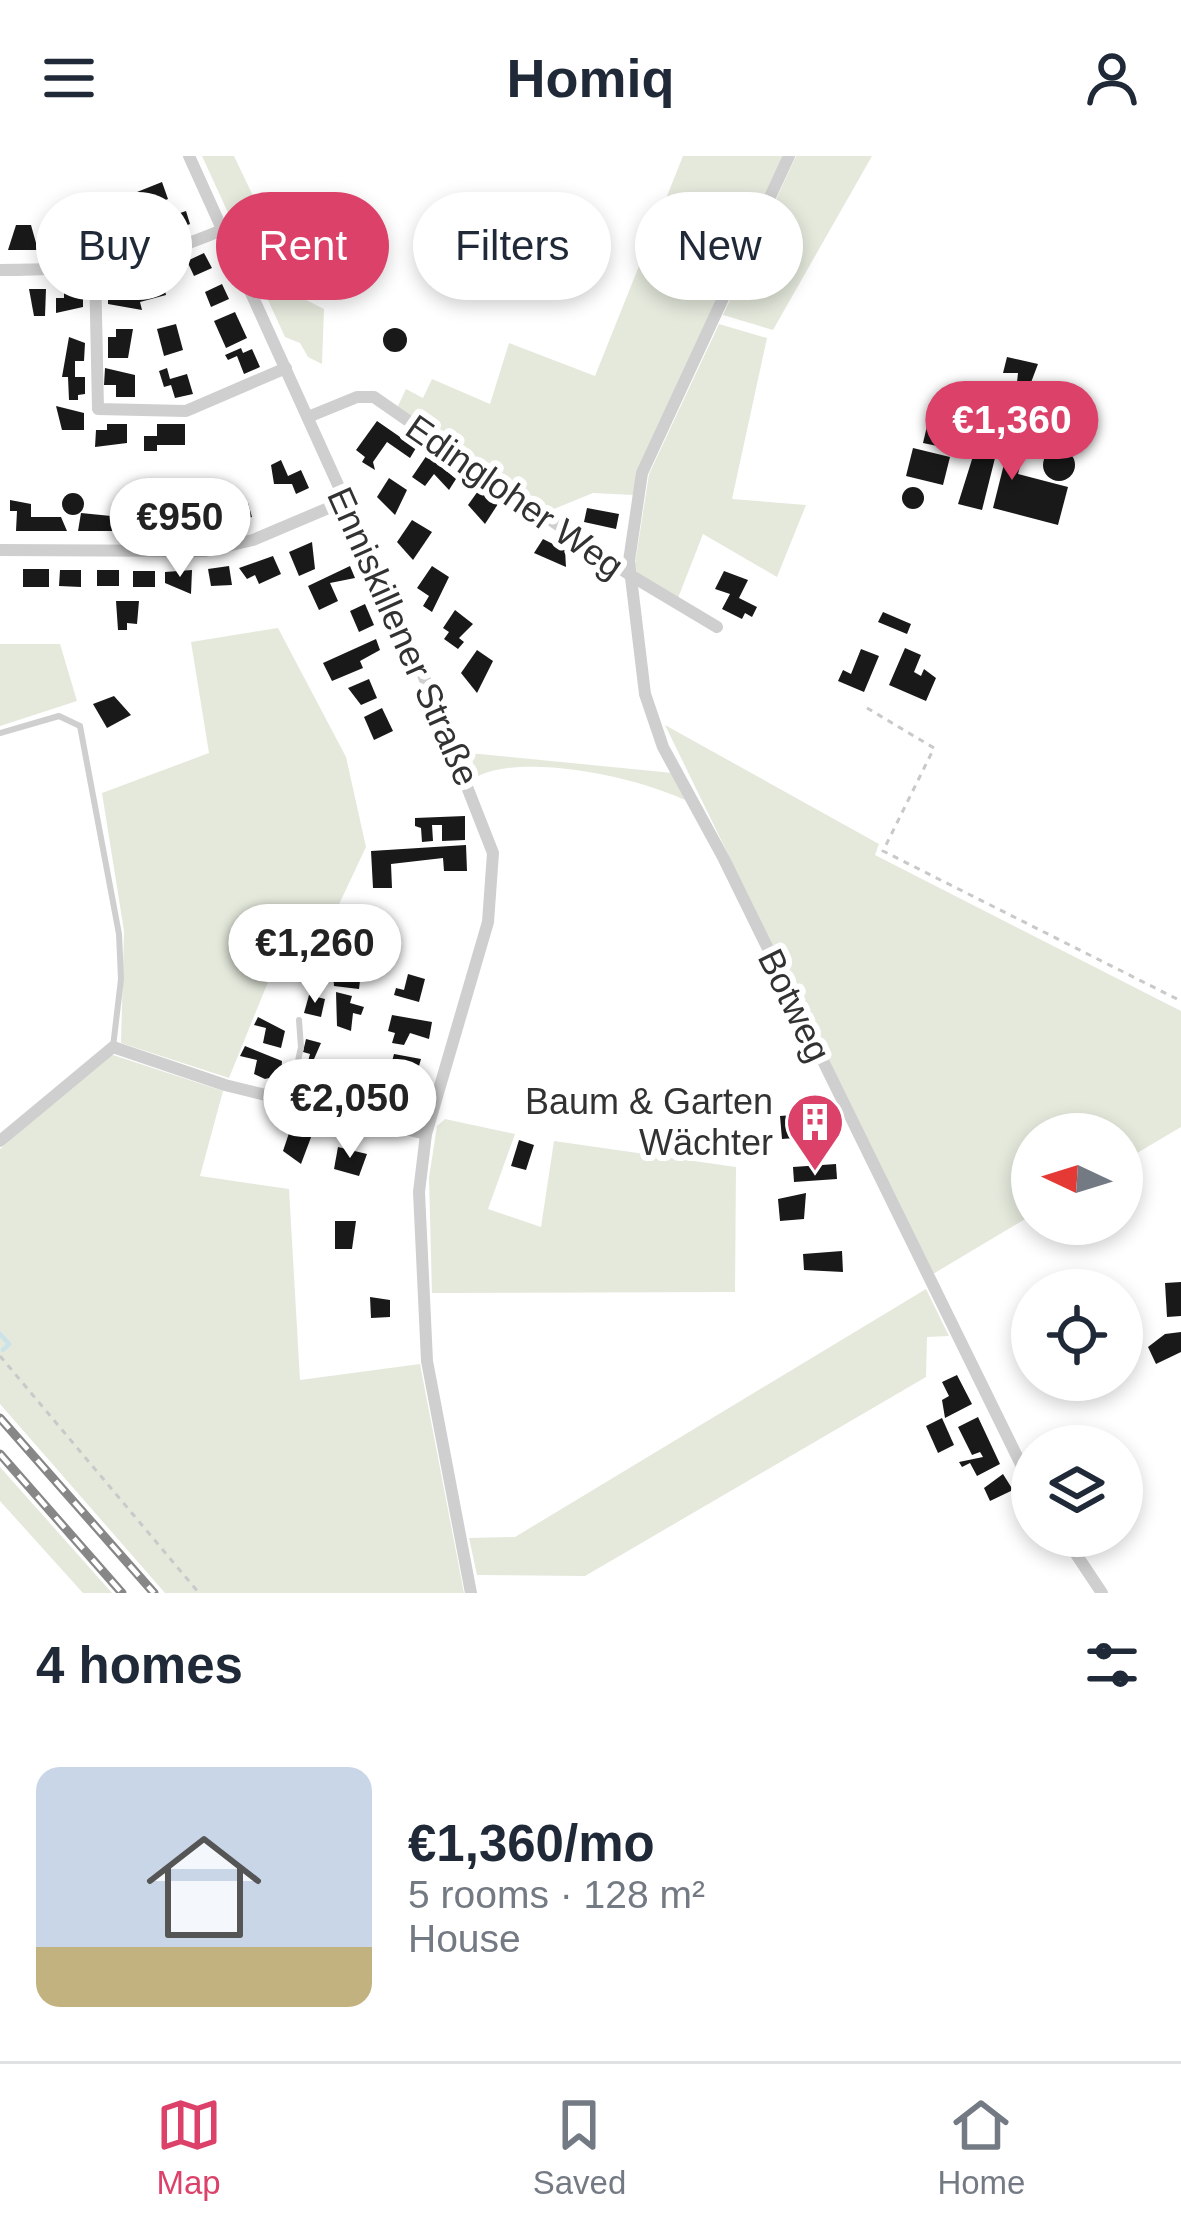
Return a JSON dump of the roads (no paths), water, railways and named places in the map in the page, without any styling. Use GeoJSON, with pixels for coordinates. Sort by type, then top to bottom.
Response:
{"type":"FeatureCollection","features":[{"type":"Feature","properties":{"kind":"street","name":"Enniskillener Straße"},"geometry":{"type":"LineString","coordinates":[[189,156],[216,217]]}},
{"type":"Feature","properties":{"kind":"street","name":"Botweg"},"geometry":{"type":"LineString","coordinates":[[789,156],[642,472],[630,575],[641,673],[655,730],[1011,1445]]}},
{"type":"Feature","properties":{"kind":"street"},"geometry":{"type":"LineString","coordinates":[[0,270],[36,269]]}},
{"type":"Feature","properties":{"kind":"street"},"geometry":{"type":"LineString","coordinates":[[96,300],[98,409],[186,411],[286,368]]}},
{"type":"Feature","properties":{"kind":"street","name":"Enniskillener Straße"},"geometry":{"type":"LineString","coordinates":[[254,300],[459,757],[493,853],[488,922],[426,1134],[419,1192],[424,1340],[471,1593]]}},
{"type":"Feature","properties":{"kind":"street","name":"Edingloher Weg"},"geometry":{"type":"LineString","coordinates":[[308,417],[357,398],[374,398],[630,575],[717,627]]}},
{"type":"Feature","properties":{"kind":"street"},"geometry":{"type":"LineString","coordinates":[[0,550],[205,551],[253,540],[345,500]]}},
{"type":"Feature","properties":{"kind":"street"},"geometry":{"type":"LineString","coordinates":[[0,1142],[112,1047],[225,1084],[426,1134]]}},
{"type":"Feature","properties":{"kind":"street"},"geometry":{"type":"LineString","coordinates":[[1078,1557],[1102,1593]]}},
{"type":"Feature","properties":{"kind":"lane"},"geometry":{"type":"LineString","coordinates":[[0,734],[68,717],[80,726],[119,934],[112,1047]]}},
{"type":"Feature","properties":{"kind":"lane"},"geometry":{"type":"LineString","coordinates":[[289,1101],[302,1047],[299,1020]]}},
{"type":"Feature","properties":{"kind":"waterway"},"geometry":{"type":"LineString","coordinates":[[0,1334],[9,1344],[3,1350]]}},
{"type":"Feature","properties":{"kind":"railway"},"geometry":{"type":"LineString","coordinates":[[0,1418],[154,1593]]}},
{"type":"Feature","properties":{"kind":"railway"},"geometry":{"type":"LineString","coordinates":[[0,1454],[122,1593]]}},
{"type":"Feature","properties":{"kind":"place","name":"Baum & Garten Wächter"},"geometry":{"type":"Point","coordinates":[815,1173]}}]}
